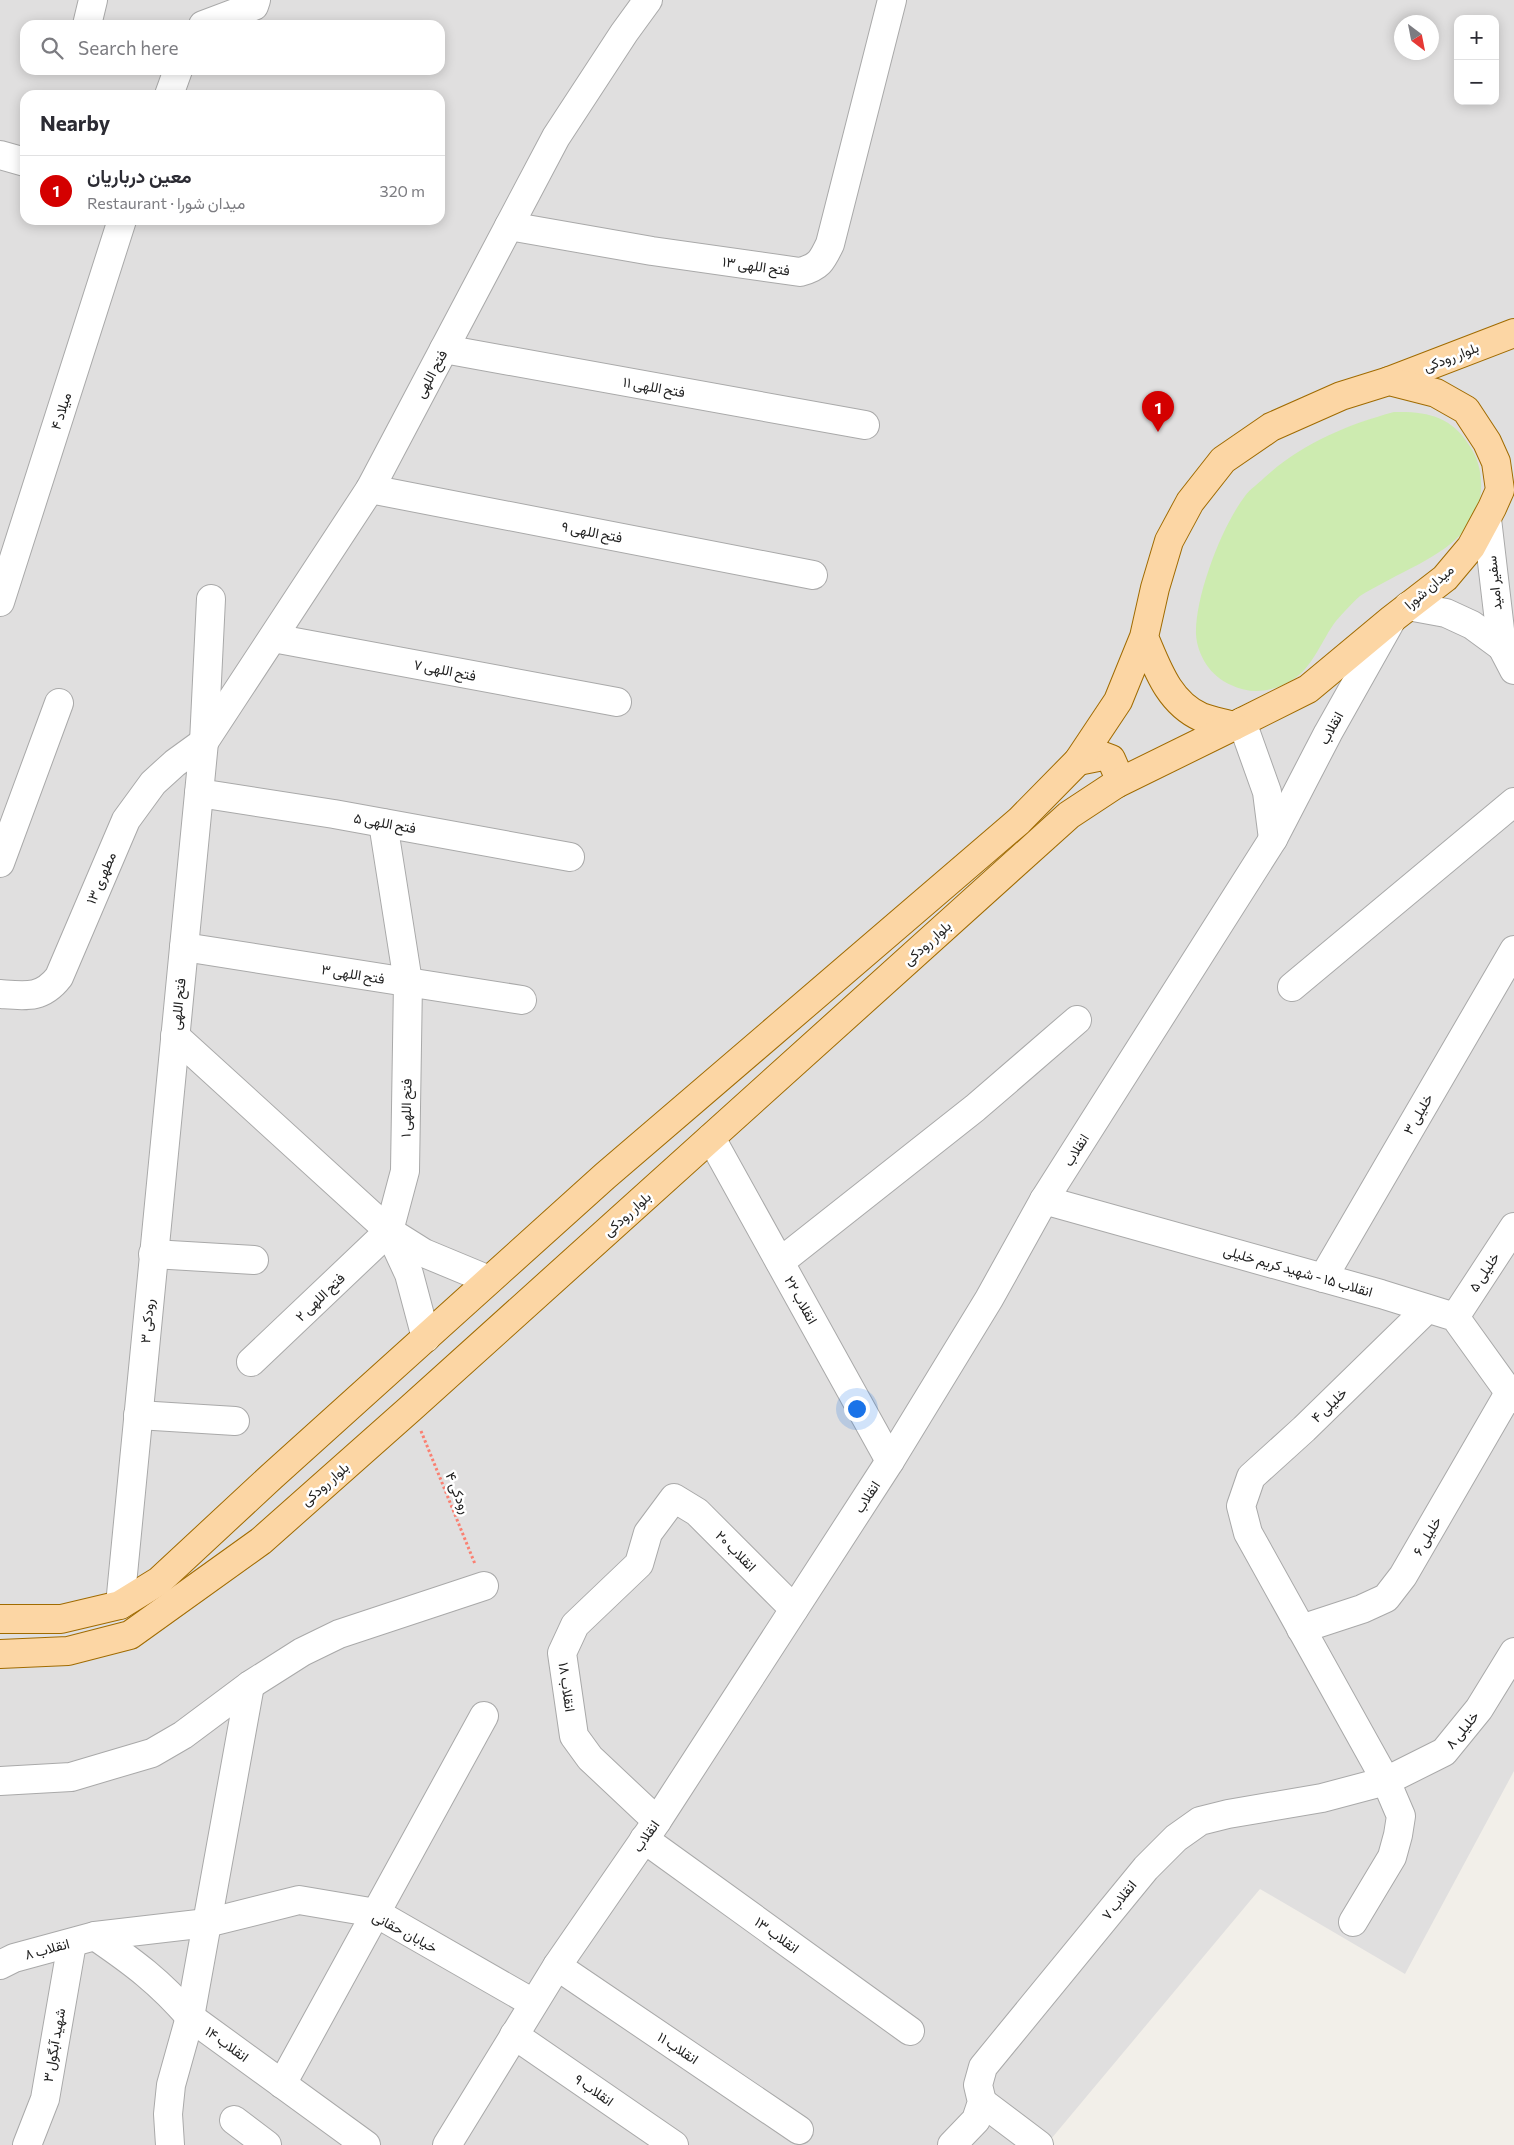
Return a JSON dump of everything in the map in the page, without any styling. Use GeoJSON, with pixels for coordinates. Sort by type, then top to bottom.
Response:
{"type":"FeatureCollection","features":[{"type":"Feature","properties":{"kind":"main road","name":"بلوار رودکی"},"geometry":{"type":"LineString","coordinates":[[1388,381],[1514,332]]}},
{"type":"Feature","properties":{"kind":"main road"},"geometry":{"type":"LineString","coordinates":[[0,1619],[62,1619],[120,1605],[159,1581],[605,1176],[1020,821],[1078,761],[1118,701],[1144,637],[1155,588],[1169,541],[1190,502],[1223,460],[1271,427],[1341,396],[1388,381],[1436,392],[1466,410],[1487,442],[1496,462],[1500,490]]}},
{"type":"Feature","properties":{"kind":"main road"},"geometry":{"type":"LineString","coordinates":[[1500,490],[1514,465]]}},
{"type":"Feature","properties":{"kind":"main road","name":"میدان شورا"},"geometry":{"type":"LineString","coordinates":[[1238,724],[1308,688],[1445,578],[1471,547],[1487,519],[1500,490]]}},
{"type":"Feature","properties":{"kind":"main road"},"geometry":{"type":"LineString","coordinates":[[1144,637],[1162,680],[1179,702],[1200,717],[1238,724]]}},
{"type":"Feature","properties":{"kind":"main road","name":"بلوار رودکی"},"geometry":{"type":"LineString","coordinates":[[0,1654],[68,1651],[130,1635],[261,1541],[1069,816],[1116,784],[1238,724]]}},
{"type":"Feature","properties":{"kind":"main road"},"geometry":{"type":"LineString","coordinates":[[1078,761],[1103,756],[1111,759],[1118,775],[1116,784]]}},
{"type":"Feature","properties":{"kind":"street"},"geometry":{"type":"LineString","coordinates":[[89,20],[93,0]]}},
{"type":"Feature","properties":{"kind":"street"},"geometry":{"type":"LineString","coordinates":[[216,20],[254,6],[256,0]]}},
{"type":"Feature","properties":{"kind":"street","name":"فتح اللهی"},"geometry":{"type":"LineString","coordinates":[[204,742],[370,488],[556,137],[624,33],[648,0]]}},
{"type":"Feature","properties":{"kind":"street","name":"فتح اللهی ۱۳"},"geometry":{"type":"LineString","coordinates":[[509,226],[701,258],[800,272],[814,269],[823,259],[830,244],[892,0]]}},
{"type":"Feature","properties":{"kind":"street"},"geometry":{"type":"LineString","coordinates":[[171,90],[176,75]]}},
{"type":"Feature","properties":{"kind":"street"},"geometry":{"type":"LineString","coordinates":[[0,155],[20,161]]}},
{"type":"Feature","properties":{"kind":"street","name":"میلاد ۴"},"geometry":{"type":"LineString","coordinates":[[0,602],[120,225]]}},
{"type":"Feature","properties":{"kind":"street","name":"فتح اللهی ۱۱"},"geometry":{"type":"LineString","coordinates":[[444,349],[865,425]]}},
{"type":"Feature","properties":{"kind":"street","name":"فتح اللهی ۹"},"geometry":{"type":"LineString","coordinates":[[370,488],[813,575]]}},
{"type":"Feature","properties":{"kind":"street","name":"سفیر امید"},"geometry":{"type":"LineString","coordinates":[[1487,519],[1508,658]]}},
{"type":"Feature","properties":{"kind":"street","name":"فتح اللهی"},"geometry":{"type":"LineString","coordinates":[[211,598],[204,742],[175,1036],[389,1232]]}},
{"type":"Feature","properties":{"kind":"street","name":"سفیر امید"},"geometry":{"type":"LineString","coordinates":[[1400,613],[1446,613],[1472,625],[1508,658]]}},
{"type":"Feature","properties":{"kind":"street","name":"انقلاب"},"geometry":{"type":"LineString","coordinates":[[447,2145],[556,1966],[650,1830],[890,1461],[989,1299],[1044,1200],[1273,839],[1328,733],[1400,613]]}},
{"type":"Feature","properties":{"kind":"street","name":"فتح اللهی ۷"},"geometry":{"type":"LineString","coordinates":[[272,638],[617,702]]}},
{"type":"Feature","properties":{"kind":"street"},"geometry":{"type":"LineString","coordinates":[[0,863],[59,703]]}},
{"type":"Feature","properties":{"kind":"street"},"geometry":{"type":"LineString","coordinates":[[1238,724],[1267,792],[1273,839]]}},
{"type":"Feature","properties":{"kind":"street","name":"مطهری ۱۳"},"geometry":{"type":"LineString","coordinates":[[0,994],[26,996],[51,988],[59,976],[126,820],[153,782],[204,742]]}},
{"type":"Feature","properties":{"kind":"street","name":"فتح اللهی ۵"},"geometry":{"type":"LineString","coordinates":[[199,793],[383,823],[570,857]]}},
{"type":"Feature","properties":{"kind":"street"},"geometry":{"type":"LineString","coordinates":[[1292,987],[1514,802]]}},
{"type":"Feature","properties":{"kind":"street","name":"فتح اللهی ۱"},"geometry":{"type":"LineString","coordinates":[[383,823],[408,982],[405,1171],[389,1232]]}},
{"type":"Feature","properties":{"kind":"street","name":"فتح اللهی ۳"},"geometry":{"type":"LineString","coordinates":[[184,947],[522,1000]]}},
{"type":"Feature","properties":{"kind":"street","name":"خلیلی ۳"},"geometry":{"type":"LineString","coordinates":[[1323,1278],[1514,950]]}},
{"type":"Feature","properties":{"kind":"street"},"geometry":{"type":"LineString","coordinates":[[780,1262],[975,1108],[1077,1020]]}},
{"type":"Feature","properties":{"kind":"street","name":"رودکی ۳"},"geometry":{"type":"LineString","coordinates":[[120,1605],[175,1036]]}},
{"type":"Feature","properties":{"kind":"street","name":"انقلاب ۲۲"},"geometry":{"type":"LineString","coordinates":[[711,1138],[890,1461]]}},
{"type":"Feature","properties":{"kind":"street","name":"انقلاب ۱۵ - شهید کریم خلیلی"},"geometry":{"type":"LineString","coordinates":[[1044,1200],[1323,1278],[1455,1318]]}},
{"type":"Feature","properties":{"kind":"street","name":"خلیلی ۵"},"geometry":{"type":"LineString","coordinates":[[1455,1318],[1514,1227]]}},
{"type":"Feature","properties":{"kind":"street"},"geometry":{"type":"LineString","coordinates":[[389,1232],[424,1253],[490,1280]]}},
{"type":"Feature","properties":{"kind":"street"},"geometry":{"type":"LineString","coordinates":[[389,1232],[409,1274],[426,1338]]}},
{"type":"Feature","properties":{"kind":"street","name":"فتح اللهی ۲"},"geometry":{"type":"LineString","coordinates":[[252,1362],[389,1232]]}},
{"type":"Feature","properties":{"kind":"street"},"geometry":{"type":"LineString","coordinates":[[153,1254],[254,1260]]}},
{"type":"Feature","properties":{"kind":"street","name":"خلیلی ۴"},"geometry":{"type":"LineString","coordinates":[[1301,1629],[1248,1533],[1241,1506],[1251,1477],[1304,1429],[1427,1309]]}},
{"type":"Feature","properties":{"kind":"street"},"geometry":{"type":"LineString","coordinates":[[1455,1318],[1511,1396]]}},
{"type":"Feature","properties":{"kind":"street","name":"خلیلی ۶"},"geometry":{"type":"LineString","coordinates":[[1301,1629],[1362,1609],[1386,1598],[1403,1576],[1511,1396]]}},
{"type":"Feature","properties":{"kind":"street"},"geometry":{"type":"LineString","coordinates":[[138,1414],[236,1421]]}},
{"type":"Feature","properties":{"kind":"street","name":"انقلاب ۲۰"},"geometry":{"type":"LineString","coordinates":[[674,1498],[698,1512],[794,1609]]}},
{"type":"Feature","properties":{"kind":"street","name":"انقلاب ۱۸"},"geometry":{"type":"LineString","coordinates":[[650,1830],[574,1736],[562,1653],[575,1625],[639,1564],[648,1533],[674,1498]]}},
{"type":"Feature","properties":{"kind":"street"},"geometry":{"type":"LineString","coordinates":[[0,1781],[71,1777],[152,1753],[183,1735],[250,1685],[302,1652],[339,1634],[484,1586]]}},
{"type":"Feature","properties":{"kind":"street"},"geometry":{"type":"LineString","coordinates":[[1301,1629],[1386,1781],[1401,1816],[1392,1857],[1352,1922]]}},
{"type":"Feature","properties":{"kind":"street","name":"خلیلی ۸"},"geometry":{"type":"LineString","coordinates":[[1386,1781],[1444,1752],[1480,1709],[1514,1652]]}},
{"type":"Feature","properties":{"kind":"street"},"geometry":{"type":"LineString","coordinates":[[170,2145],[168,2114],[171,2085],[190,2017],[250,1685]]}},
{"type":"Feature","properties":{"kind":"street"},"geometry":{"type":"LineString","coordinates":[[282,2084],[484,1716]]}},
{"type":"Feature","properties":{"kind":"street","name":"انقلاب ۷"},"geometry":{"type":"LineString","coordinates":[[952,2145],[976,2120],[982,2102],[978,2085],[983,2067],[1146,1868],[1176,1838],[1200,1821],[1228,1814],[1322,1798],[1386,1781]]}},
{"type":"Feature","properties":{"kind":"street","name":"انقلاب ۱۳"},"geometry":{"type":"LineString","coordinates":[[650,1830],[910,2031]]}},
{"type":"Feature","properties":{"kind":"street","name":"خیابان حقانی"},"geometry":{"type":"LineString","coordinates":[[83,1939],[207,1923],[299,1900],[376,1913],[533,2003]]}},
{"type":"Feature","properties":{"kind":"street","name":"انقلاب ۱۴"},"geometry":{"type":"LineString","coordinates":[[83,1939],[138,1965],[170,1993],[190,2017],[366,2145]]}},
{"type":"Feature","properties":{"kind":"street","name":"انقلاب ۸"},"geometry":{"type":"LineString","coordinates":[[0,1965],[14,1958],[83,1939]]}},
{"type":"Feature","properties":{"kind":"street","name":"شهید آبگول ۳"},"geometry":{"type":"LineString","coordinates":[[27,2145],[45,2099],[83,1939]]}},
{"type":"Feature","properties":{"kind":"street","name":"انقلاب ۱۱"},"geometry":{"type":"LineString","coordinates":[[556,1966],[799,2130]]}},
{"type":"Feature","properties":{"kind":"street","name":"انقلاب ۹"},"geometry":{"type":"LineString","coordinates":[[514,2035],[674,2145]]}},
{"type":"Feature","properties":{"kind":"street"},"geometry":{"type":"LineString","coordinates":[[982,2102],[1039,2145]]}},
{"type":"Feature","properties":{"kind":"street"},"geometry":{"type":"LineString","coordinates":[[234,2120],[267,2145]]}},
{"type":"Feature","properties":{"kind":"path","name":"رودکی ۴"},"geometry":{"type":"LineString","coordinates":[[411,1408],[484,1586]]}},
{"type":"Feature","properties":{"kind":"shaded area"},"geometry":{"type":"Polygon","coordinates":[[[0,0],[1514,0],[1514,1771],[1405,1974],[1260,1889],[1046,2145],[0,2145],[0,0]]]}},
{"type":"Feature","properties":{"kind":"green space"},"geometry":{"type":"Polygon","coordinates":[[[1394,412],[1427,414],[1437,417],[1454,427],[1469,445],[1479,466],[1481,478],[1481,490],[1477,508],[1470,523],[1459,536],[1431,558],[1360,596],[1336,621],[1306,668],[1292,680],[1277,687],[1254,691],[1239,688],[1217,677],[1206,664],[1199,650],[1196,634],[1197,618],[1205,582],[1212,562],[1236,509],[1252,489],[1293,455],[1325,437],[1359,423],[1394,412]]]}},
{"type":"Feature","properties":{"kind":"place","name":"معین درباریان"},"geometry":{"type":"Point","coordinates":[1158,432]}}]}
